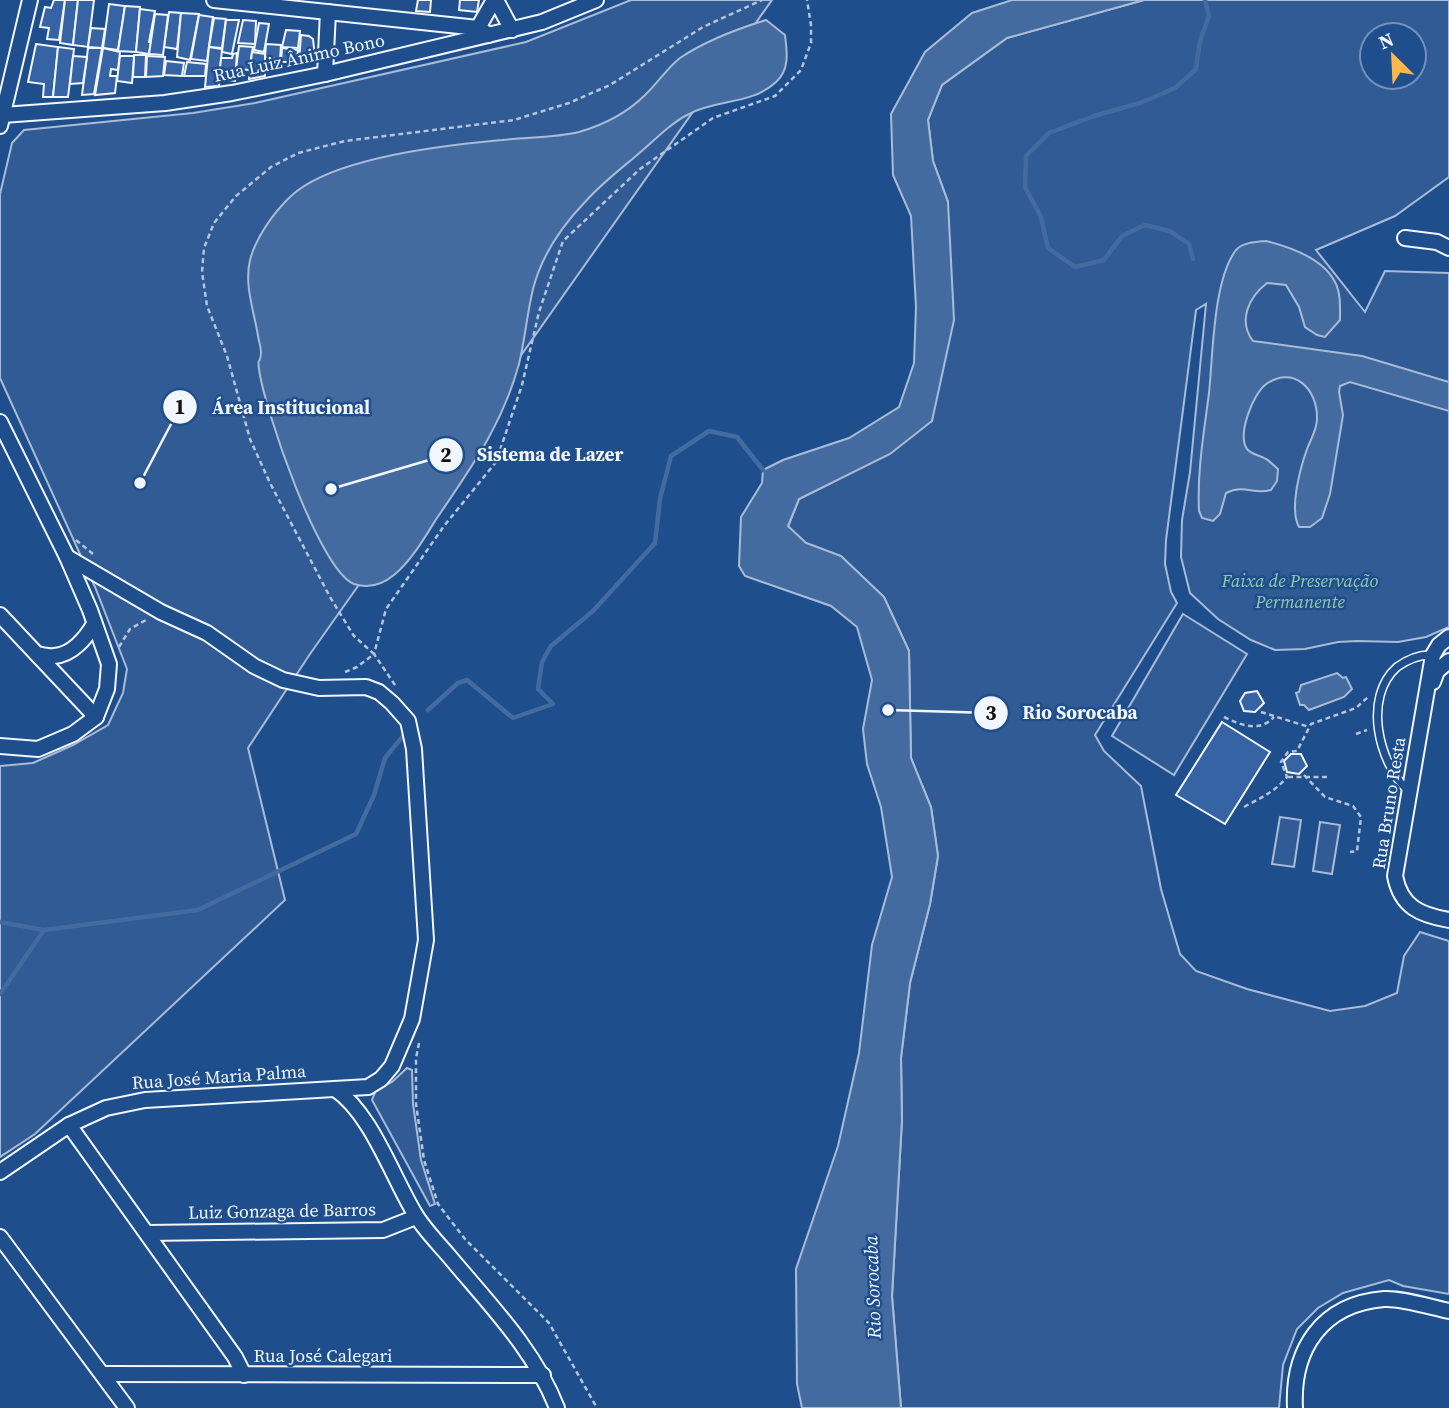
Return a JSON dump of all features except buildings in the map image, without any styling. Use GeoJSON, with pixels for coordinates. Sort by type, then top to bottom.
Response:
{"type":"FeatureCollection","features":[{"type":"Feature","properties":{"kind":"street"},"geometry":{"type":"LineString","coordinates":[[1,120],[30,0]]}},
{"type":"Feature","properties":{"kind":"street"},"geometry":{"type":"LineString","coordinates":[[214,0],[484,32],[495,0]]}},
{"type":"Feature","properties":{"kind":"street"},"geometry":{"type":"LineString","coordinates":[[495,0],[512,30]]}},
{"type":"Feature","properties":{"kind":"street","name":"Rua Luiz Ânimo Bono"},"geometry":{"type":"LineString","coordinates":[[1,120],[165,103],[232,93],[438,47],[484,32],[512,30],[542,22],[596,0]]}},
{"type":"Feature","properties":{"kind":"street"},"geometry":{"type":"LineString","coordinates":[[325,74],[328,12]]}},
{"type":"Feature","properties":{"kind":"street"},"geometry":{"type":"LineString","coordinates":[[415,23],[438,47]]}},
{"type":"Feature","properties":{"kind":"street"},"geometry":{"type":"LineString","coordinates":[[1405,238],[1437,242],[1449,248]]}},
{"type":"Feature","properties":{"kind":"street"},"geometry":{"type":"LineString","coordinates":[[0,746],[38,749],[73,734],[96,717],[107,689],[109,664],[67,558],[1,429]]}},
{"type":"Feature","properties":{"kind":"street","name":"Rua José Maria Palma"},"geometry":{"type":"LineString","coordinates":[[0,1172],[69,1125],[106,1108],[145,1100],[368,1087],[381,1079],[392,1066],[412,1019],[426,940],[414,749],[408,721],[392,703],[379,692],[366,687],[318,688],[283,680],[254,666],[207,633],[161,612],[67,558]]}},
{"type":"Feature","properties":{"kind":"street"},"geometry":{"type":"LineString","coordinates":[[0,615],[96,717]]}},
{"type":"Feature","properties":{"kind":"street"},"geometry":{"type":"LineString","coordinates":[[37,654],[55,656],[71,650],[86,638],[94,624]]}},
{"type":"Feature","properties":{"kind":"street"},"geometry":{"type":"LineString","coordinates":[[1425,703],[1433,655],[1439,645],[1449,638]]}},
{"type":"Feature","properties":{"kind":"street"},"geometry":{"type":"LineString","coordinates":[[1425,703],[1437,671],[1449,661]]}},
{"type":"Feature","properties":{"kind":"street","name":"Rua Bruno Resta"},"geometry":{"type":"LineString","coordinates":[[1425,703],[1395,876],[1403,899],[1421,913],[1449,920]]}},
{"type":"Feature","properties":{"kind":"street"},"geometry":{"type":"LineString","coordinates":[[334,1088],[349,1098],[360,1114],[416,1217],[523,1344],[543,1375],[557,1408]]}},
{"type":"Feature","properties":{"kind":"street"},"geometry":{"type":"LineString","coordinates":[[69,1125],[235,1357],[244,1375]]}},
{"type":"Feature","properties":{"kind":"street","name":"Luiz Gonzaga de Barros"},"geometry":{"type":"LineString","coordinates":[[146,1233],[383,1230],[416,1217]]}},
{"type":"Feature","properties":{"kind":"street"},"geometry":{"type":"LineString","coordinates":[[0,1237],[127,1408]]}},
{"type":"Feature","properties":{"kind":"street"},"geometry":{"type":"LineString","coordinates":[[1294,1408],[1293,1387],[1304,1347],[1317,1329],[1336,1314],[1357,1304],[1387,1299],[1449,1311]]}},
{"type":"Feature","properties":{"kind":"street","name":"Rua José Calegari"},"geometry":{"type":"LineString","coordinates":[[103,1374],[543,1375]]}},
{"type":"Feature","properties":{"kind":"lane"},"geometry":{"type":"LineString","coordinates":[[1409,791],[1389,762],[1378,730],[1379,694],[1388,675],[1403,662],[1417,656],[1433,655]]}},
{"type":"Feature","properties":{"kind":"path"},"geometry":{"type":"LineString","coordinates":[[400,693],[374,654],[354,636],[330,597],[270,484],[250,439],[223,344],[207,306],[203,284],[204,248],[214,223],[236,196],[271,167],[298,153],[345,141],[514,120],[569,103],[610,85],[703,27],[762,0]]}},
{"type":"Feature","properties":{"kind":"path"},"geometry":{"type":"LineString","coordinates":[[374,654],[386,609],[444,526],[496,462],[522,385],[539,312],[563,241],[640,169],[713,118],[775,96],[802,70],[811,43],[807,0]]}},
{"type":"Feature","properties":{"kind":"path"},"geometry":{"type":"LineString","coordinates":[[109,664],[130,629],[161,612]]}},
{"type":"Feature","properties":{"kind":"path"},"geometry":{"type":"LineString","coordinates":[[1287,777],[1281,762],[1288,752],[1297,751],[1311,723],[1356,708],[1367,700],[1371,690]]}},
{"type":"Feature","properties":{"kind":"path"},"geometry":{"type":"LineString","coordinates":[[1261,712],[1310,727]]}},
{"type":"Feature","properties":{"kind":"path"},"geometry":{"type":"LineString","coordinates":[[1224,717],[1245,727],[1258,727],[1274,717]]}},
{"type":"Feature","properties":{"kind":"path"},"geometry":{"type":"LineString","coordinates":[[1356,734],[1368,730],[1367,725]]}},
{"type":"Feature","properties":{"kind":"path"},"geometry":{"type":"LineString","coordinates":[[1304,775],[1325,797],[1353,806],[1361,817],[1357,851],[1350,852]]}},
{"type":"Feature","properties":{"kind":"path"},"geometry":{"type":"LineString","coordinates":[[1244,807],[1274,792],[1287,777],[1329,776]]}},
{"type":"Feature","properties":{"kind":"path"},"geometry":{"type":"LineString","coordinates":[[421,1033],[416,1058],[416,1104],[424,1160],[438,1203],[465,1239],[549,1323],[597,1408]]}},
{"type":"Feature","properties":{"kind":"shaded area"},"geometry":{"type":"Polygon","coordinates":[[[631,0],[772,0],[310,654],[248,748],[285,900],[35,1134],[0,1157],[0,766],[33,763],[108,725],[123,693],[127,669],[95,587],[0,378],[0,194],[12,143],[24,130],[193,113],[255,103],[526,42],[631,0]]]}},
{"type":"Feature","properties":{"kind":"shaded area"},"geometry":{"type":"Polygon","coordinates":[[[1144,0],[1449,0],[1449,177],[1395,216],[1316,250],[1365,312],[1385,271],[1449,273],[1449,627],[1426,637],[1398,642],[1338,642],[1305,649],[1275,650],[1251,640],[1218,619],[1190,593],[1181,557],[1182,520],[1190,472],[1206,304],[1196,310],[1166,540],[1165,564],[1171,592],[1177,603],[1095,735],[1104,751],[1141,786],[1161,889],[1180,954],[1196,971],[1247,989],[1330,1011],[1365,1006],[1397,993],[1404,956],[1420,932],[1449,941],[1449,1294],[1403,1286],[1389,1280],[1343,1293],[1318,1308],[1297,1329],[1283,1365],[1279,1408],[901,1408],[892,1296],[902,1120],[901,1058],[910,983],[930,904],[938,856],[931,807],[911,758],[909,651],[884,597],[841,556],[806,543],[788,527],[799,499],[833,482],[932,421],[948,202],[933,161],[928,120],[942,85],[1007,38],[1144,0]]]}},
{"type":"Feature","properties":{"kind":"shaded area"},"geometry":{"type":"Polygon","coordinates":[[[1183,614],[1247,654],[1174,775],[1112,736],[1183,614]]]}},
{"type":"Feature","properties":{"kind":"shaded area"},"geometry":{"type":"Polygon","coordinates":[[[1280,817],[1301,820],[1294,867],[1272,864],[1280,817]]]}},
{"type":"Feature","properties":{"kind":"shaded area"},"geometry":{"type":"Polygon","coordinates":[[[1320,822],[1340,825],[1332,874],[1313,871],[1320,822]]]}},
{"type":"Feature","properties":{"kind":"shaded area"},"geometry":{"type":"Polygon","coordinates":[[[407,1068],[412,1070],[413,1104],[421,1160],[435,1204],[430,1206],[372,1100],[376,1090],[392,1082],[407,1068]]]}},
{"type":"Feature","properties":{"kind":"water","name":"Rio Sorocaba"},"geometry":{"type":"Polygon","coordinates":[[[1012,0],[1144,0],[1007,38],[942,85],[928,120],[933,161],[948,202],[954,320],[932,421],[890,454],[799,499],[788,526],[806,543],[841,556],[884,597],[909,651],[911,758],[931,807],[938,856],[930,904],[910,983],[901,1058],[902,1120],[892,1296],[901,1408],[802,1408],[797,1384],[796,1269],[838,1146],[859,1053],[872,945],[892,877],[881,807],[867,764],[863,729],[872,680],[857,627],[831,606],[745,576],[739,566],[741,517],[762,483],[763,470],[783,460],[849,438],[899,407],[914,363],[916,307],[911,216],[893,175],[891,114],[925,52],[972,13],[1012,0]]]}},
{"type":"Feature","properties":{"kind":"water"},"geometry":{"type":"Polygon","coordinates":[[[766,20],[785,35],[784,72],[776,82],[756,95],[700,109],[675,123],[603,184],[568,221],[553,242],[537,276],[519,364],[504,407],[484,446],[421,543],[400,570],[376,585],[354,584],[340,572],[310,520],[282,450],[263,389],[258,363],[261,349],[250,298],[248,269],[261,234],[272,217],[291,196],[310,183],[361,162],[451,145],[570,134],[597,126],[623,113],[638,101],[680,58],[722,36],[766,20]]]}},
{"type":"Feature","properties":{"kind":"water"},"geometry":{"type":"Polygon","coordinates":[[[1266,241],[1305,255],[1323,266],[1338,291],[1340,320],[1325,337],[1317,335],[1305,327],[1299,307],[1286,285],[1267,283],[1247,310],[1246,326],[1253,341],[1362,356],[1449,382],[1449,411],[1350,382],[1340,386],[1343,415],[1330,494],[1322,518],[1310,527],[1299,527],[1295,500],[1301,467],[1316,426],[1316,408],[1313,398],[1302,383],[1285,377],[1275,379],[1260,390],[1251,406],[1244,434],[1247,449],[1268,460],[1278,469],[1277,481],[1271,490],[1238,489],[1226,493],[1220,514],[1213,521],[1202,518],[1199,511],[1201,452],[1218,298],[1228,263],[1236,250],[1242,245],[1266,241]]]}},
{"type":"Feature","properties":{"kind":"water"},"geometry":{"type":"Polygon","coordinates":[[[1337,673],[1343,678],[1346,677],[1352,689],[1344,697],[1309,710],[1300,705],[1296,693],[1301,685],[1337,673]]]}},
{"type":"Feature","properties":{"kind":"waterway"},"geometry":{"type":"LineString","coordinates":[[1193,259],[1189,244],[1170,231],[1145,225],[1122,236],[1104,260],[1075,267],[1048,248],[1041,217],[1025,187],[1026,156],[1049,133],[1140,103],[1175,88],[1196,69],[1200,41],[1209,16],[1205,0]]}},
{"type":"Feature","properties":{"kind":"waterway"},"geometry":{"type":"LineString","coordinates":[[428,710],[458,683],[467,680],[513,718],[553,704],[538,689],[542,662],[551,646],[593,611],[655,543],[660,499],[671,456],[709,431],[737,437],[763,470]]}},
{"type":"Feature","properties":{"kind":"waterway"},"geometry":{"type":"LineString","coordinates":[[0,994],[44,930],[198,910],[356,834],[374,795],[385,758],[403,736]]}},
{"type":"Feature","properties":{"kind":"waterway"},"geometry":{"type":"LineString","coordinates":[[0,922],[44,930]]}},
{"type":"Feature","properties":{"kind":"place","name":"Área Institucional"},"geometry":{"type":"Point","coordinates":[140,483]}},
{"type":"Feature","properties":{"kind":"place","name":"Sistema de Lazer"},"geometry":{"type":"Point","coordinates":[331,489]}},
{"type":"Feature","properties":{"kind":"place","name":"Rio Sorocaba"},"geometry":{"type":"Point","coordinates":[888,710]}},
{"type":"Feature","properties":{"kind":"park label","name":"Faixa de Preservação Permanente"},"geometry":{"type":"Point","coordinates":[1300,591]}}]}
